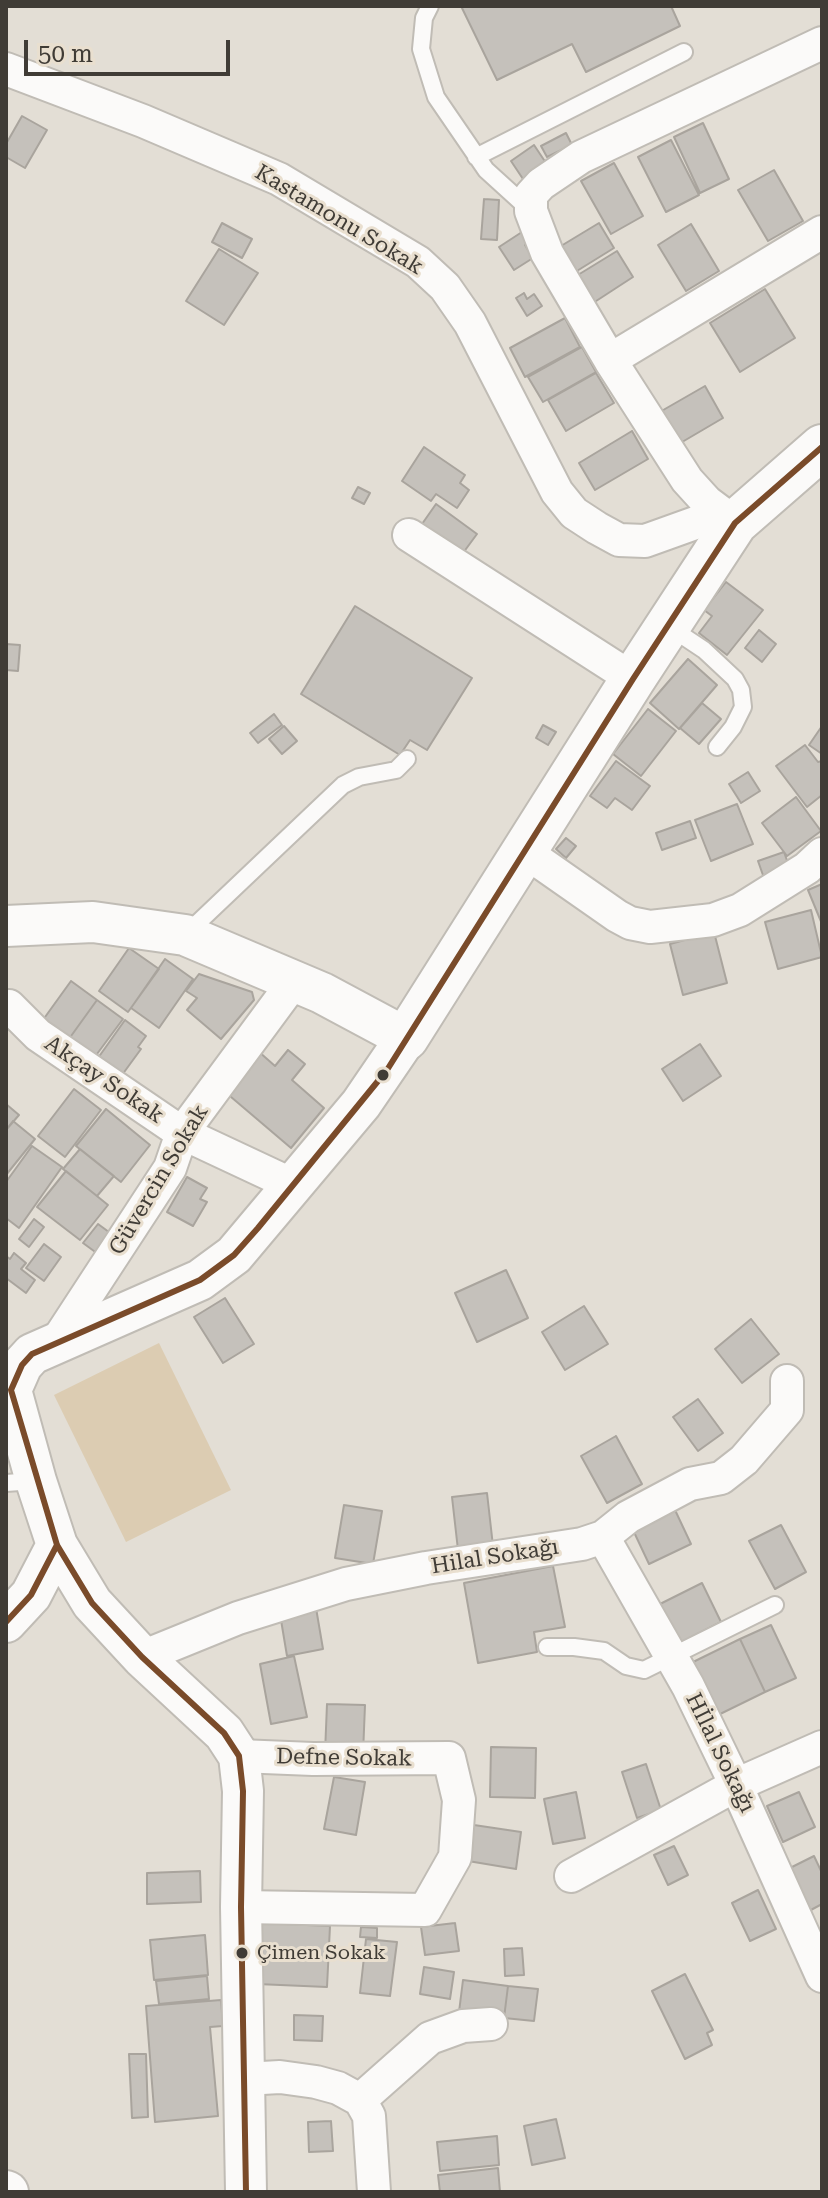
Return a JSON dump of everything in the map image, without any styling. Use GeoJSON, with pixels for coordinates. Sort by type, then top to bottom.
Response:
{"type":"FeatureCollection","features":[{"type":"Feature","properties":{"kind":"main road"},"geometry":{"type":"LineString","coordinates":[[406,1038],[735,523],[822,447]]}},
{"type":"Feature","properties":{"kind":"street"},"geometry":{"type":"LineString","coordinates":[[735,523],[707,502],[687,480],[610,360],[547,253],[531,211],[531,195],[541,184],[581,157],[822,43]]}},
{"type":"Feature","properties":{"kind":"street","name":"Kastamonu Sokak"},"geometry":{"type":"LineString","coordinates":[[6,69],[143,121],[279,179],[418,262],[445,287],[470,323],[557,492],[574,513],[597,528],[619,540],[645,541],[698,522],[735,523]]}},
{"type":"Feature","properties":{"kind":"street"},"geometry":{"type":"LineString","coordinates":[[610,360],[822,232]]}},
{"type":"Feature","properties":{"kind":"street"},"geometry":{"type":"LineString","coordinates":[[409,535],[633,679]]}},
{"type":"Feature","properties":{"kind":"street"},"geometry":{"type":"LineString","coordinates":[[524,851],[617,916],[630,923],[650,927],[713,920],[740,910],[797,875],[822,854]]}},
{"type":"Feature","properties":{"kind":"street"},"geometry":{"type":"LineString","coordinates":[[6,926],[93,922],[185,935],[295,980],[350,1006],[406,1038],[361,1104],[234,1255],[200,1280],[28,1353],[11,1390],[21,1482],[92,1603],[142,1657],[224,1733],[239,1756],[243,1791],[241,1907],[246,2192]]}},
{"type":"Feature","properties":{"kind":"street","name":"Güvercin Sokak"},"geometry":{"type":"LineString","coordinates":[[28,1353],[170,1168],[182,1133],[295,980]]}},
{"type":"Feature","properties":{"kind":"street","name":"Akçay Sokak"},"geometry":{"type":"LineString","coordinates":[[9,1006],[38,1035],[182,1133],[293,1185]]}},
{"type":"Feature","properties":{"kind":"street","name":"Hilal Sokağı"},"geometry":{"type":"LineString","coordinates":[[142,1657],[238,1618],[346,1584],[426,1568],[582,1544],[603,1537],[628,1517],[690,1484],[721,1478],[744,1460],[787,1410],[787,1381]]}},
{"type":"Feature","properties":{"kind":"street","name":"Hİlal Sokağı"},"geometry":{"type":"LineString","coordinates":[[603,1537],[672,1657],[736,1785],[822,1976]]}},
{"type":"Feature","properties":{"kind":"street"},"geometry":{"type":"LineString","coordinates":[[6,1622],[31,1595],[57,1545]]}},
{"type":"Feature","properties":{"kind":"street"},"geometry":{"type":"LineString","coordinates":[[571,1876],[736,1785],[822,1747]]}},
{"type":"Feature","properties":{"kind":"street","name":"Defne Sokak"},"geometry":{"type":"LineString","coordinates":[[239,1756],[449,1758],[459,1800],[455,1857],[425,1910],[241,1907]]}},
{"type":"Feature","properties":{"kind":"street"},"geometry":{"type":"LineString","coordinates":[[360,2100],[430,2038],[463,2026],[491,2024]]}},
{"type":"Feature","properties":{"kind":"street"},"geometry":{"type":"LineString","coordinates":[[244,2079],[280,2077],[316,2082],[338,2088],[360,2100],[369,2116],[374,2192]]}},
{"type":"Feature","properties":{"kind":"lane"},"geometry":{"type":"LineString","coordinates":[[430,6],[424,18],[421,49],[436,97],[486,170],[531,211]]}},
{"type":"Feature","properties":{"kind":"lane"},"geometry":{"type":"LineString","coordinates":[[476,157],[684,52]]}},
{"type":"Feature","properties":{"kind":"lane"},"geometry":{"type":"LineString","coordinates":[[667,625],[704,650],[735,679],[741,690],[743,707],[733,727],[717,747]]}},
{"type":"Feature","properties":{"kind":"lane"},"geometry":{"type":"LineString","coordinates":[[185,935],[343,785],[359,777],[396,770],[407,759]]}},
{"type":"Feature","properties":{"kind":"lane"},"geometry":{"type":"LineString","coordinates":[[547,1647],[604,1651],[626,1666],[644,1670],[775,1605]]}},
{"type":"Feature","properties":{"kind":"shaded area"},"geometry":{"type":"Polygon","coordinates":[[[159,1343],[231,1490],[126,1542],[54,1395],[159,1343]]]}},
{"type":"Feature","properties":{"kind":"building"},"geometry":{"type":"Polygon","coordinates":[[[461,6],[671,6],[680,26],[586,72],[572,44],[497,80],[461,6]]]}},
{"type":"Feature","properties":{"kind":"building"},"geometry":{"type":"Polygon","coordinates":[[[22,116],[47,130],[25,168],[6,157],[6,144],[22,116]]]}},
{"type":"Feature","properties":{"kind":"building"},"geometry":{"type":"Polygon","coordinates":[[[703,123],[729,179],[700,193],[674,137],[703,123]]]}},
{"type":"Feature","properties":{"kind":"building"},"geometry":{"type":"Polygon","coordinates":[[[566,133],[572,145],[547,157],[541,146],[566,133]]]}},
{"type":"Feature","properties":{"kind":"building"},"geometry":{"type":"Polygon","coordinates":[[[671,140],[699,195],[666,212],[638,157],[671,140]]]}},
{"type":"Feature","properties":{"kind":"building"},"geometry":{"type":"Polygon","coordinates":[[[534,145],[548,166],[525,182],[511,161],[534,145]]]}},
{"type":"Feature","properties":{"kind":"building"},"geometry":{"type":"Polygon","coordinates":[[[614,163],[643,216],[611,234],[581,181],[614,163]]]}},
{"type":"Feature","properties":{"kind":"building"},"geometry":{"type":"Polygon","coordinates":[[[774,170],[803,221],[768,241],[738,190],[774,170]]]}},
{"type":"Feature","properties":{"kind":"building"},"geometry":{"type":"Polygon","coordinates":[[[484,199],[499,200],[497,240],[481,239],[484,199]]]}},
{"type":"Feature","properties":{"kind":"building"},"geometry":{"type":"Polygon","coordinates":[[[222,223],[252,239],[242,258],[212,242],[222,223]]]}},
{"type":"Feature","properties":{"kind":"building"},"geometry":{"type":"Polygon","coordinates":[[[599,223],[614,248],[572,274],[556,249],[599,223]]]}},
{"type":"Feature","properties":{"kind":"building"},"geometry":{"type":"Polygon","coordinates":[[[691,224],[719,271],[686,291],[658,245],[691,224]]]}},
{"type":"Feature","properties":{"kind":"building"},"geometry":{"type":"Polygon","coordinates":[[[525,230],[531,241],[525,245],[533,258],[514,270],[499,247],[525,230]]]}},
{"type":"Feature","properties":{"kind":"building"},"geometry":{"type":"Polygon","coordinates":[[[219,249],[258,273],[224,325],[186,301],[219,249]]]}},
{"type":"Feature","properties":{"kind":"building"},"geometry":{"type":"Polygon","coordinates":[[[617,251],[633,277],[590,305],[573,278],[617,251]]]}},
{"type":"Feature","properties":{"kind":"building"},"geometry":{"type":"Polygon","coordinates":[[[765,289],[795,338],[740,372],[710,323],[765,289]]]}},
{"type":"Feature","properties":{"kind":"building"},"geometry":{"type":"Polygon","coordinates":[[[524,293],[527,299],[534,294],[542,306],[527,316],[516,298],[524,293]]]}},
{"type":"Feature","properties":{"kind":"building"},"geometry":{"type":"Polygon","coordinates":[[[565,318],[580,347],[525,377],[510,348],[565,318]]]}},
{"type":"Feature","properties":{"kind":"building"},"geometry":{"type":"Polygon","coordinates":[[[582,347],[596,372],[543,402],[528,377],[582,347]]]}},
{"type":"Feature","properties":{"kind":"building"},"geometry":{"type":"Polygon","coordinates":[[[596,373],[614,403],[566,431],[548,400],[596,373]]]}},
{"type":"Feature","properties":{"kind":"building"},"geometry":{"type":"Polygon","coordinates":[[[705,386],[723,418],[677,445],[658,413],[705,386]]]}},
{"type":"Feature","properties":{"kind":"building"},"geometry":{"type":"Polygon","coordinates":[[[632,431],[648,459],[595,490],[579,463],[632,431]]]}},
{"type":"Feature","properties":{"kind":"building"},"geometry":{"type":"Polygon","coordinates":[[[424,447],[465,475],[460,483],[469,490],[457,508],[436,494],[431,501],[402,481],[424,447]]]}},
{"type":"Feature","properties":{"kind":"building"},"geometry":{"type":"Polygon","coordinates":[[[358,487],[370,493],[364,504],[352,498],[358,487]]]}},
{"type":"Feature","properties":{"kind":"building"},"geometry":{"type":"Polygon","coordinates":[[[436,504],[477,534],[463,553],[422,524],[436,504]]]}},
{"type":"Feature","properties":{"kind":"building"},"geometry":{"type":"Polygon","coordinates":[[[726,582],[763,610],[727,655],[699,633],[712,616],[704,610],[726,582]]]}},
{"type":"Feature","properties":{"kind":"building"},"geometry":{"type":"Polygon","coordinates":[[[355,606],[472,678],[427,750],[410,740],[400,755],[301,694],[355,606]]]}},
{"type":"Feature","properties":{"kind":"building"},"geometry":{"type":"Polygon","coordinates":[[[759,630],[776,644],[762,662],[745,648],[759,630]]]}},
{"type":"Feature","properties":{"kind":"building"},"geometry":{"type":"Polygon","coordinates":[[[6,644],[20,645],[18,671],[6,670],[6,644]]]}},
{"type":"Feature","properties":{"kind":"building"},"geometry":{"type":"Polygon","coordinates":[[[688,659],[717,685],[679,729],[650,703],[688,659]]]}},
{"type":"Feature","properties":{"kind":"building"},"geometry":{"type":"Polygon","coordinates":[[[702,703],[721,719],[699,744],[680,728],[702,703]]]}},
{"type":"Feature","properties":{"kind":"building"},"geometry":{"type":"Polygon","coordinates":[[[648,709],[676,731],[641,776],[613,754],[648,709]]]}},
{"type":"Feature","properties":{"kind":"building"},"geometry":{"type":"Polygon","coordinates":[[[274,714],[282,725],[258,743],[250,733],[274,714]]]}},
{"type":"Feature","properties":{"kind":"building"},"geometry":{"type":"Polygon","coordinates":[[[543,725],[556,732],[548,745],[536,738],[543,725]]]}},
{"type":"Feature","properties":{"kind":"building"},"geometry":{"type":"Polygon","coordinates":[[[284,726],[297,741],[282,754],[269,739],[284,726]]]}},
{"type":"Feature","properties":{"kind":"building"},"geometry":{"type":"Polygon","coordinates":[[[822,726],[822,754],[809,745],[822,726]]]}},
{"type":"Feature","properties":{"kind":"building"},"geometry":{"type":"Polygon","coordinates":[[[805,745],[818,762],[822,761],[822,795],[807,807],[776,766],[805,745]]]}},
{"type":"Feature","properties":{"kind":"building"},"geometry":{"type":"Polygon","coordinates":[[[616,761],[650,786],[632,810],[615,798],[607,808],[590,796],[616,761]]]}},
{"type":"Feature","properties":{"kind":"building"},"geometry":{"type":"Polygon","coordinates":[[[748,772],[760,791],[741,803],[729,784],[748,772]]]}},
{"type":"Feature","properties":{"kind":"building"},"geometry":{"type":"Polygon","coordinates":[[[796,797],[821,831],[787,856],[762,823],[796,797]]]}},
{"type":"Feature","properties":{"kind":"building"},"geometry":{"type":"Polygon","coordinates":[[[737,804],[753,844],[711,861],[695,820],[737,804]]]}},
{"type":"Feature","properties":{"kind":"building"},"geometry":{"type":"Polygon","coordinates":[[[690,821],[696,838],[662,850],[656,833],[690,821]]]}},
{"type":"Feature","properties":{"kind":"building"},"geometry":{"type":"Polygon","coordinates":[[[566,838],[576,846],[566,858],[556,849],[566,838]]]}},
{"type":"Feature","properties":{"kind":"building"},"geometry":{"type":"Polygon","coordinates":[[[784,852],[790,869],[764,878],[758,861],[784,852]]]}},
{"type":"Feature","properties":{"kind":"building"},"geometry":{"type":"Polygon","coordinates":[[[822,884],[822,924],[808,890],[822,884]]]}},
{"type":"Feature","properties":{"kind":"building"},"geometry":{"type":"Polygon","coordinates":[[[811,910],[822,957],[778,969],[765,922],[811,910]]]}},
{"type":"Feature","properties":{"kind":"building"},"geometry":{"type":"Polygon","coordinates":[[[714,932],[727,983],[683,995],[670,944],[714,932]]]}},
{"type":"Feature","properties":{"kind":"building"},"geometry":{"type":"Polygon","coordinates":[[[129,948],[159,969],[128,1012],[99,991],[129,948]]]}},
{"type":"Feature","properties":{"kind":"building"},"geometry":{"type":"Polygon","coordinates":[[[165,959],[193,979],[159,1028],[131,1008],[165,959]]]}},
{"type":"Feature","properties":{"kind":"building"},"geometry":{"type":"Polygon","coordinates":[[[199,974],[252,992],[254,1000],[221,1039],[187,1010],[197,998],[186,991],[199,974]]]}},
{"type":"Feature","properties":{"kind":"building"},"geometry":{"type":"Polygon","coordinates":[[[71,981],[97,1000],[66,1043],[40,1024],[71,981]]]}},
{"type":"Feature","properties":{"kind":"building"},"geometry":{"type":"Polygon","coordinates":[[[97,1000],[123,1019],[91,1062],[66,1043],[97,1000]]]}},
{"type":"Feature","properties":{"kind":"building"},"geometry":{"type":"Polygon","coordinates":[[[125,1020],[146,1036],[138,1047],[141,1049],[122,1075],[98,1058],[125,1020]]]}},
{"type":"Feature","properties":{"kind":"building"},"geometry":{"type":"Polygon","coordinates":[[[700,1044],[721,1076],[683,1101],[662,1069],[700,1044]]]}},
{"type":"Feature","properties":{"kind":"building"},"geometry":{"type":"Polygon","coordinates":[[[288,1050],[305,1064],[292,1080],[324,1108],[291,1148],[224,1091],[258,1051],[275,1066],[288,1050]]]}},
{"type":"Feature","properties":{"kind":"building"},"geometry":{"type":"Polygon","coordinates":[[[74,1089],[101,1110],[65,1157],[38,1136],[74,1089]]]}},
{"type":"Feature","properties":{"kind":"building"},"geometry":{"type":"Polygon","coordinates":[[[6,1104],[19,1115],[6,1130],[6,1104]]]}},
{"type":"Feature","properties":{"kind":"building"},"geometry":{"type":"Polygon","coordinates":[[[106,1109],[150,1145],[121,1182],[76,1146],[106,1109]]]}},
{"type":"Feature","properties":{"kind":"building"},"geometry":{"type":"Polygon","coordinates":[[[13,1121],[35,1139],[6,1175],[6,1130],[13,1121]]]}},
{"type":"Feature","properties":{"kind":"building"},"geometry":{"type":"Polygon","coordinates":[[[32,1146],[62,1167],[19,1228],[6,1218],[6,1182],[32,1146]]]}},
{"type":"Feature","properties":{"kind":"building"},"geometry":{"type":"Polygon","coordinates":[[[80,1149],[114,1176],[97,1196],[63,1169],[80,1149]]]}},
{"type":"Feature","properties":{"kind":"building"},"geometry":{"type":"Polygon","coordinates":[[[66,1171],[108,1205],[80,1240],[37,1207],[66,1171]]]}},
{"type":"Feature","properties":{"kind":"building"},"geometry":{"type":"Polygon","coordinates":[[[187,1177],[207,1188],[200,1199],[207,1202],[193,1226],[167,1212],[187,1177]]]}},
{"type":"Feature","properties":{"kind":"building"},"geometry":{"type":"Polygon","coordinates":[[[34,1219],[44,1227],[29,1247],[19,1239],[34,1219]]]}},
{"type":"Feature","properties":{"kind":"building"},"geometry":{"type":"Polygon","coordinates":[[[98,1224],[113,1235],[98,1254],[83,1243],[98,1224]]]}},
{"type":"Feature","properties":{"kind":"building"},"geometry":{"type":"Polygon","coordinates":[[[44,1244],[61,1257],[44,1281],[26,1268],[44,1244]]]}},
{"type":"Feature","properties":{"kind":"building"},"geometry":{"type":"Polygon","coordinates":[[[14,1253],[26,1263],[21,1269],[35,1280],[26,1293],[6,1278],[6,1256],[10,1259],[14,1253]]]}},
{"type":"Feature","properties":{"kind":"building"},"geometry":{"type":"Polygon","coordinates":[[[506,1270],[528,1318],[477,1342],[455,1293],[506,1270]]]}},
{"type":"Feature","properties":{"kind":"building"},"geometry":{"type":"Polygon","coordinates":[[[225,1298],[254,1344],[223,1363],[194,1317],[225,1298]]]}},
{"type":"Feature","properties":{"kind":"building"},"geometry":{"type":"Polygon","coordinates":[[[584,1306],[608,1344],[565,1370],[542,1332],[584,1306]]]}},
{"type":"Feature","properties":{"kind":"building"},"geometry":{"type":"Polygon","coordinates":[[[751,1319],[779,1354],[742,1383],[715,1349],[751,1319]]]}},
{"type":"Feature","properties":{"kind":"building"},"geometry":{"type":"Polygon","coordinates":[[[698,1399],[723,1433],[698,1451],[673,1417],[698,1399]]]}},
{"type":"Feature","properties":{"kind":"building"},"geometry":{"type":"Polygon","coordinates":[[[616,1436],[642,1484],[607,1503],[581,1456],[616,1436]]]}},
{"type":"Feature","properties":{"kind":"building"},"geometry":{"type":"Polygon","coordinates":[[[487,1493],[493,1546],[458,1550],[452,1497],[487,1493]]]}},
{"type":"Feature","properties":{"kind":"building"},"geometry":{"type":"Polygon","coordinates":[[[344,1505],[382,1511],[373,1564],[335,1558],[344,1505]]]}},
{"type":"Feature","properties":{"kind":"building"},"geometry":{"type":"Polygon","coordinates":[[[675,1510],[691,1544],[649,1564],[633,1530],[675,1510]]]}},
{"type":"Feature","properties":{"kind":"building"},"geometry":{"type":"Polygon","coordinates":[[[781,1525],[806,1572],[775,1589],[749,1541],[781,1525]]]}},
{"type":"Feature","properties":{"kind":"building"},"geometry":{"type":"Polygon","coordinates":[[[553,1566],[565,1627],[534,1632],[537,1652],[478,1663],[464,1583],[553,1566]]]}},
{"type":"Feature","properties":{"kind":"building"},"geometry":{"type":"Polygon","coordinates":[[[702,1583],[721,1622],[678,1644],[658,1605],[702,1583]]]}},
{"type":"Feature","properties":{"kind":"building"},"geometry":{"type":"Polygon","coordinates":[[[316,1608],[323,1649],[287,1656],[280,1614],[316,1608]]]}},
{"type":"Feature","properties":{"kind":"building"},"geometry":{"type":"Polygon","coordinates":[[[771,1625],[796,1678],[765,1692],[740,1639],[771,1625]]]}},
{"type":"Feature","properties":{"kind":"building"},"geometry":{"type":"Polygon","coordinates":[[[740,1639],[765,1692],[714,1717],[689,1664],[740,1639]]]}},
{"type":"Feature","properties":{"kind":"building"},"geometry":{"type":"Polygon","coordinates":[[[294,1656],[307,1717],[271,1724],[260,1664],[294,1656]]]}},
{"type":"Feature","properties":{"kind":"building"},"geometry":{"type":"Polygon","coordinates":[[[327,1704],[365,1705],[363,1754],[325,1753],[327,1704]]]}},
{"type":"Feature","properties":{"kind":"building"},"geometry":{"type":"Polygon","coordinates":[[[491,1747],[536,1748],[535,1798],[490,1797],[491,1747]]]}},
{"type":"Feature","properties":{"kind":"building"},"geometry":{"type":"Polygon","coordinates":[[[646,1764],[661,1810],[637,1818],[622,1772],[646,1764]]]}},
{"type":"Feature","properties":{"kind":"building"},"geometry":{"type":"Polygon","coordinates":[[[334,1777],[365,1782],[356,1835],[324,1829],[334,1777]]]}},
{"type":"Feature","properties":{"kind":"building"},"geometry":{"type":"Polygon","coordinates":[[[576,1792],[585,1838],[553,1844],[544,1799],[576,1792]]]}},
{"type":"Feature","properties":{"kind":"building"},"geometry":{"type":"Polygon","coordinates":[[[799,1792],[815,1827],[783,1842],[767,1806],[799,1792]]]}},
{"type":"Feature","properties":{"kind":"building"},"geometry":{"type":"Polygon","coordinates":[[[474,1825],[521,1832],[516,1869],[468,1861],[474,1825]]]}},
{"type":"Feature","properties":{"kind":"building"},"geometry":{"type":"Polygon","coordinates":[[[674,1846],[688,1875],[668,1885],[654,1855],[674,1846]]]}},
{"type":"Feature","properties":{"kind":"building"},"geometry":{"type":"Polygon","coordinates":[[[814,1856],[822,1873],[822,1904],[809,1911],[788,1869],[814,1856]]]}},
{"type":"Feature","properties":{"kind":"building"},"geometry":{"type":"Polygon","coordinates":[[[200,1871],[201,1902],[147,1904],[147,1873],[200,1871]]]}},
{"type":"Feature","properties":{"kind":"building"},"geometry":{"type":"Polygon","coordinates":[[[758,1890],[776,1929],[750,1941],[732,1903],[758,1890]]]}},
{"type":"Feature","properties":{"kind":"building"},"geometry":{"type":"Polygon","coordinates":[[[260,1923],[330,1926],[327,1987],[257,1984],[260,1923]]]}},
{"type":"Feature","properties":{"kind":"building"},"geometry":{"type":"Polygon","coordinates":[[[455,1923],[459,1951],[425,1955],[421,1927],[455,1923]]]}},
{"type":"Feature","properties":{"kind":"building"},"geometry":{"type":"Polygon","coordinates":[[[361,1927],[377,1928],[377,1938],[360,1937],[361,1927]]]}},
{"type":"Feature","properties":{"kind":"building"},"geometry":{"type":"Polygon","coordinates":[[[205,1935],[208,1975],[154,1980],[150,1940],[205,1935]]]}},
{"type":"Feature","properties":{"kind":"building"},"geometry":{"type":"Polygon","coordinates":[[[366,1939],[397,1942],[390,1996],[360,1993],[366,1939]]]}},
{"type":"Feature","properties":{"kind":"building"},"geometry":{"type":"Polygon","coordinates":[[[522,1948],[524,1975],[505,1976],[504,1949],[522,1948]]]}},
{"type":"Feature","properties":{"kind":"building"},"geometry":{"type":"Polygon","coordinates":[[[424,1967],[454,1972],[450,1999],[420,1994],[424,1967]]]}},
{"type":"Feature","properties":{"kind":"building"},"geometry":{"type":"Polygon","coordinates":[[[685,1974],[713,2030],[707,2033],[712,2045],[685,2059],[652,1991],[685,1974]]]}},
{"type":"Feature","properties":{"kind":"building"},"geometry":{"type":"Polygon","coordinates":[[[207,1976],[209,1999],[159,2004],[156,1981],[207,1976]]]}},
{"type":"Feature","properties":{"kind":"building"},"geometry":{"type":"Polygon","coordinates":[[[463,1980],[508,1986],[504,2018],[459,2012],[463,1980]]]}},
{"type":"Feature","properties":{"kind":"building"},"geometry":{"type":"Polygon","coordinates":[[[508,1986],[538,1989],[534,2021],[504,2018],[508,1986]]]}},
{"type":"Feature","properties":{"kind":"building"},"geometry":{"type":"Polygon","coordinates":[[[221,2000],[223,2026],[210,2027],[218,2116],[155,2122],[146,2006],[221,2000]]]}},
{"type":"Feature","properties":{"kind":"building"},"geometry":{"type":"Polygon","coordinates":[[[294,2015],[323,2016],[322,2041],[294,2040],[294,2015]]]}},
{"type":"Feature","properties":{"kind":"building"},"geometry":{"type":"Polygon","coordinates":[[[129,2054],[146,2054],[148,2117],[132,2118],[129,2054]]]}},
{"type":"Feature","properties":{"kind":"building"},"geometry":{"type":"Polygon","coordinates":[[[556,2119],[565,2158],[532,2165],[524,2126],[556,2119]]]}},
{"type":"Feature","properties":{"kind":"building"},"geometry":{"type":"Polygon","coordinates":[[[331,2121],[333,2151],[309,2152],[308,2122],[331,2121]]]}},
{"type":"Feature","properties":{"kind":"building"},"geometry":{"type":"Polygon","coordinates":[[[497,2136],[499,2165],[440,2171],[437,2142],[497,2136]]]}},
{"type":"Feature","properties":{"kind":"building"},"geometry":{"type":"Polygon","coordinates":[[[498,2168],[500,2192],[440,2192],[438,2175],[498,2168]]]}},
{"type":"Feature","properties":{"kind":"transit line"},"geometry":{"type":"LineString","coordinates":[[246,2192],[241,1907],[243,1791],[239,1756],[224,1733],[142,1657],[92,1603],[57,1545],[11,1390],[22,1365],[32,1354],[200,1280],[234,1255],[258,1228],[387,1070],[735,523],[822,447]]}},
{"type":"Feature","properties":{"kind":"transit line"},"geometry":{"type":"LineString","coordinates":[[6,1622],[31,1595],[57,1545]]}},
{"type":"Feature","properties":{"kind":"place","name":"Çimen Sokak"},"geometry":{"type":"Point","coordinates":[242,1953]}}]}
